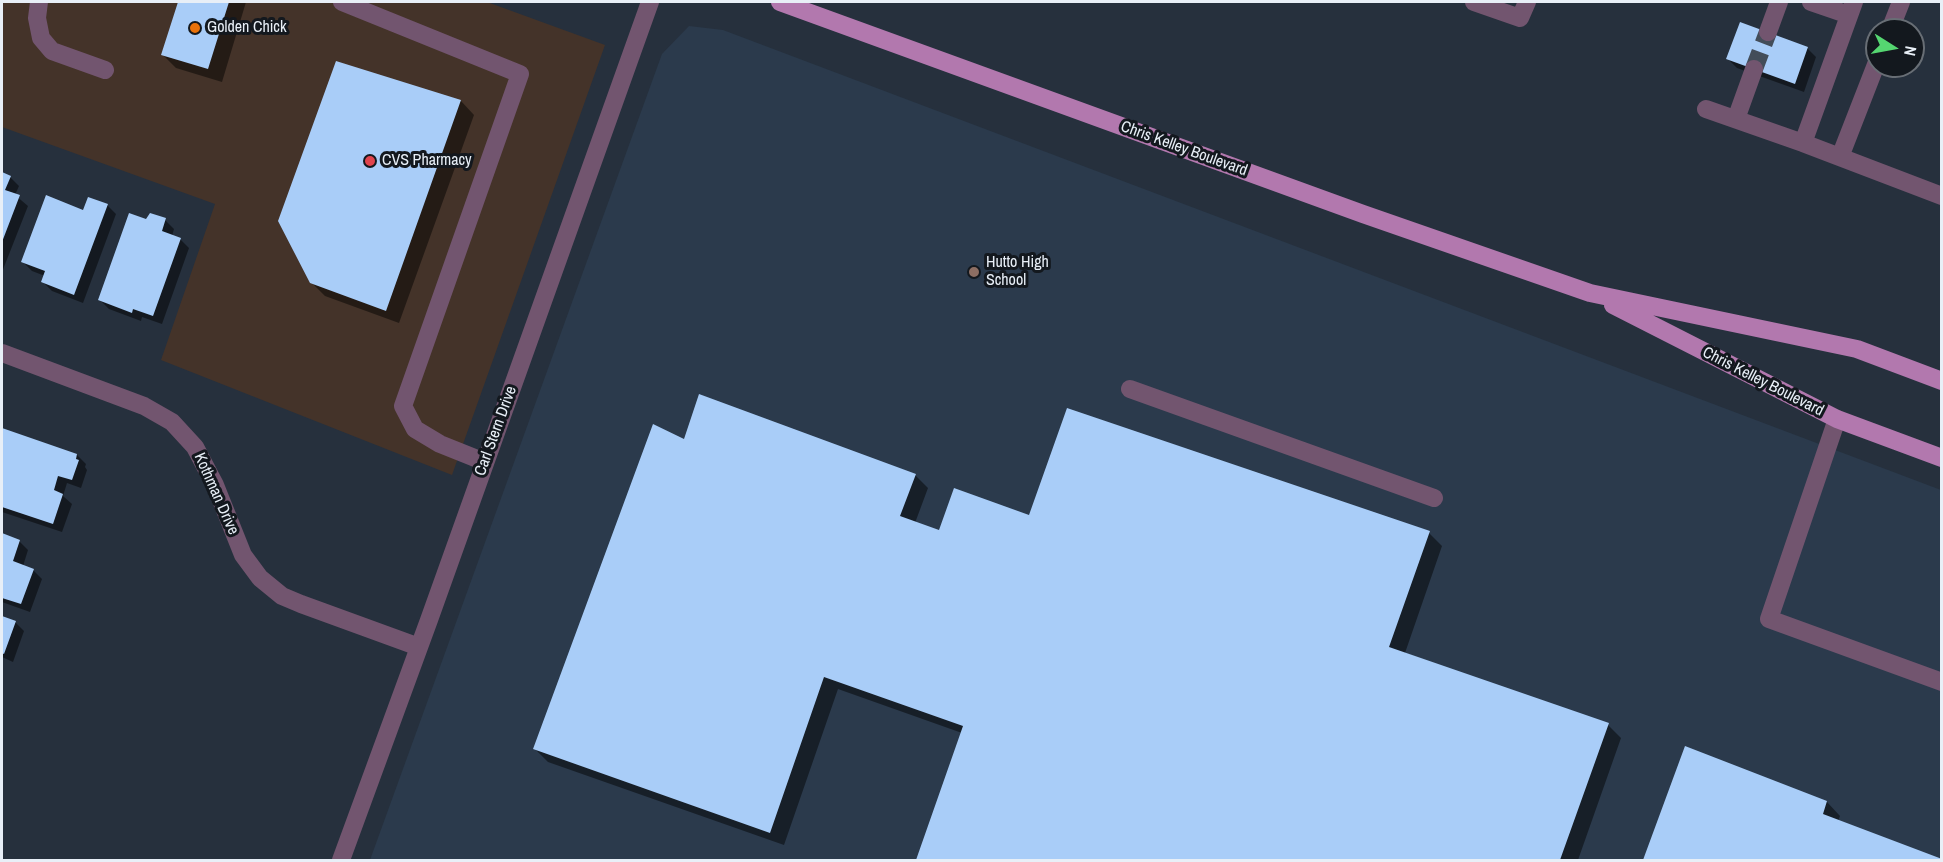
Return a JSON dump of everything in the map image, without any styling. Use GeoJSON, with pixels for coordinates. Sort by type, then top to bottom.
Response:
{"type":"FeatureCollection","features":[{"type":"Feature","properties":{"kind":"main road","name":"Chris Kelley Boulevard"},"geometry":{"type":"LineString","coordinates":[[780,2],[1363,214],[1590,293],[1857,349],[1941,381]]}},
{"type":"Feature","properties":{"kind":"main road","name":"Chris Kelley Boulevard"},"geometry":{"type":"LineString","coordinates":[[1590,293],[1837,419],[1941,458]]}},
{"type":"Feature","properties":{"kind":"street"},"geometry":{"type":"LineString","coordinates":[[39,2],[37,18],[41,38],[52,51],[105,70]]}},
{"type":"Feature","properties":{"kind":"street"},"geometry":{"type":"LineString","coordinates":[[342,2],[520,74],[404,406],[415,429],[440,444],[485,462]]}},
{"type":"Feature","properties":{"kind":"street","name":"Carl Stern Drive"},"geometry":{"type":"LineString","coordinates":[[341,861],[650,2]]}},
{"type":"Feature","properties":{"kind":"street"},"geometry":{"type":"LineString","coordinates":[[1473,2],[1520,18],[1527,2]]}},
{"type":"Feature","properties":{"kind":"street"},"geometry":{"type":"LineString","coordinates":[[1768,32],[1779,2]]}},
{"type":"Feature","properties":{"kind":"street"},"geometry":{"type":"LineString","coordinates":[[1803,143],[1852,8],[1811,2]]}},
{"type":"Feature","properties":{"kind":"street"},"geometry":{"type":"LineString","coordinates":[[1895,18],[1901,2]]}},
{"type":"Feature","properties":{"kind":"street"},"geometry":{"type":"LineString","coordinates":[[1736,119],[1754,69]]}},
{"type":"Feature","properties":{"kind":"street"},"geometry":{"type":"LineString","coordinates":[[1840,157],[1871,78]]}},
{"type":"Feature","properties":{"kind":"street"},"geometry":{"type":"LineString","coordinates":[[1707,109],[1941,196]]}},
{"type":"Feature","properties":{"kind":"street","name":"Kothman Drive"},"geometry":{"type":"LineString","coordinates":[[2,353],[144,406],[172,422],[195,447],[215,485],[243,555],[260,578],[282,596],[419,647]]}},
{"type":"Feature","properties":{"kind":"street"},"geometry":{"type":"LineString","coordinates":[[1130,389],[1434,498]]}},
{"type":"Feature","properties":{"kind":"street"},"geometry":{"type":"LineString","coordinates":[[1837,419],[1769,618],[1941,681]]}},
{"type":"Feature","properties":{"kind":"shaded area"},"geometry":{"type":"Polygon","coordinates":[[[2,2],[487,2],[605,45],[452,475],[161,360],[215,204],[2,127],[2,2]]]}},
{"type":"Feature","properties":{"kind":"shaded area","name":"Hutto High School"},"geometry":{"type":"Polygon","coordinates":[[[689,26],[723,30],[1941,490],[1941,860],[370,860],[662,54],[689,26]]]}},
{"type":"Feature","properties":{"kind":"building","name":"Golden Chick"},"geometry":{"type":"Polygon","coordinates":[[[178,2],[229,2],[208,69],[161,55],[178,2]]]}},
{"type":"Feature","properties":{"kind":"building"},"geometry":{"type":"Polygon","coordinates":[[[1740,22],[1808,47],[1795,84],[1726,59],[1740,22]]]}},
{"type":"Feature","properties":{"kind":"building","name":"CVS Pharmacy"},"geometry":{"type":"Polygon","coordinates":[[[336,61],[461,100],[386,311],[310,283],[278,221],[336,61]]]}},
{"type":"Feature","properties":{"kind":"building"},"geometry":{"type":"Polygon","coordinates":[[[2,172],[11,176],[5,190],[20,195],[2,242],[2,172]]]}},
{"type":"Feature","properties":{"kind":"building"},"geometry":{"type":"Polygon","coordinates":[[[46,195],[83,210],[88,197],[108,204],[74,295],[41,282],[45,271],[21,262],[46,195]]]}},
{"type":"Feature","properties":{"kind":"building"},"geometry":{"type":"Polygon","coordinates":[[[129,213],[146,219],[150,213],[166,218],[162,231],[181,238],[153,316],[133,309],[132,313],[98,300],[129,213]]]}},
{"type":"Feature","properties":{"kind":"building"},"geometry":{"type":"Polygon","coordinates":[[[699,394],[916,474],[900,516],[939,530],[954,488],[1029,515],[1067,408],[1430,531],[1389,647],[1609,723],[1560,860],[916,860],[963,726],[824,677],[770,833],[533,749],[653,424],[684,439],[699,394]]]}},
{"type":"Feature","properties":{"kind":"building"},"geometry":{"type":"Polygon","coordinates":[[[2,428],[77,454],[76,459],[79,460],[72,480],[58,476],[54,490],[63,494],[53,524],[2,507],[2,428]]]}},
{"type":"Feature","properties":{"kind":"building"},"geometry":{"type":"Polygon","coordinates":[[[2,533],[20,540],[13,561],[34,569],[21,604],[2,598],[2,533]]]}},
{"type":"Feature","properties":{"kind":"building"},"geometry":{"type":"Polygon","coordinates":[[[2,616],[16,621],[4,654],[2,653],[2,616]]]}},
{"type":"Feature","properties":{"kind":"building"},"geometry":{"type":"Polygon","coordinates":[[[1685,746],[1827,801],[1823,814],[1942,860],[1643,860],[1685,746]]]}},
{"type":"Feature","properties":{"kind":"tunnel"},"geometry":{"type":"LineString","coordinates":[[1754,69],[1768,32]]}},
{"type":"Feature","properties":{"kind":"place","name":"Golden Chick"},"geometry":{"type":"Point","coordinates":[195,28]}},
{"type":"Feature","properties":{"kind":"place","name":"CVS Pharmacy"},"geometry":{"type":"Point","coordinates":[370,161]}},
{"type":"Feature","properties":{"kind":"place","name":"Hutto High School"},"geometry":{"type":"Point","coordinates":[974,272]}}]}
